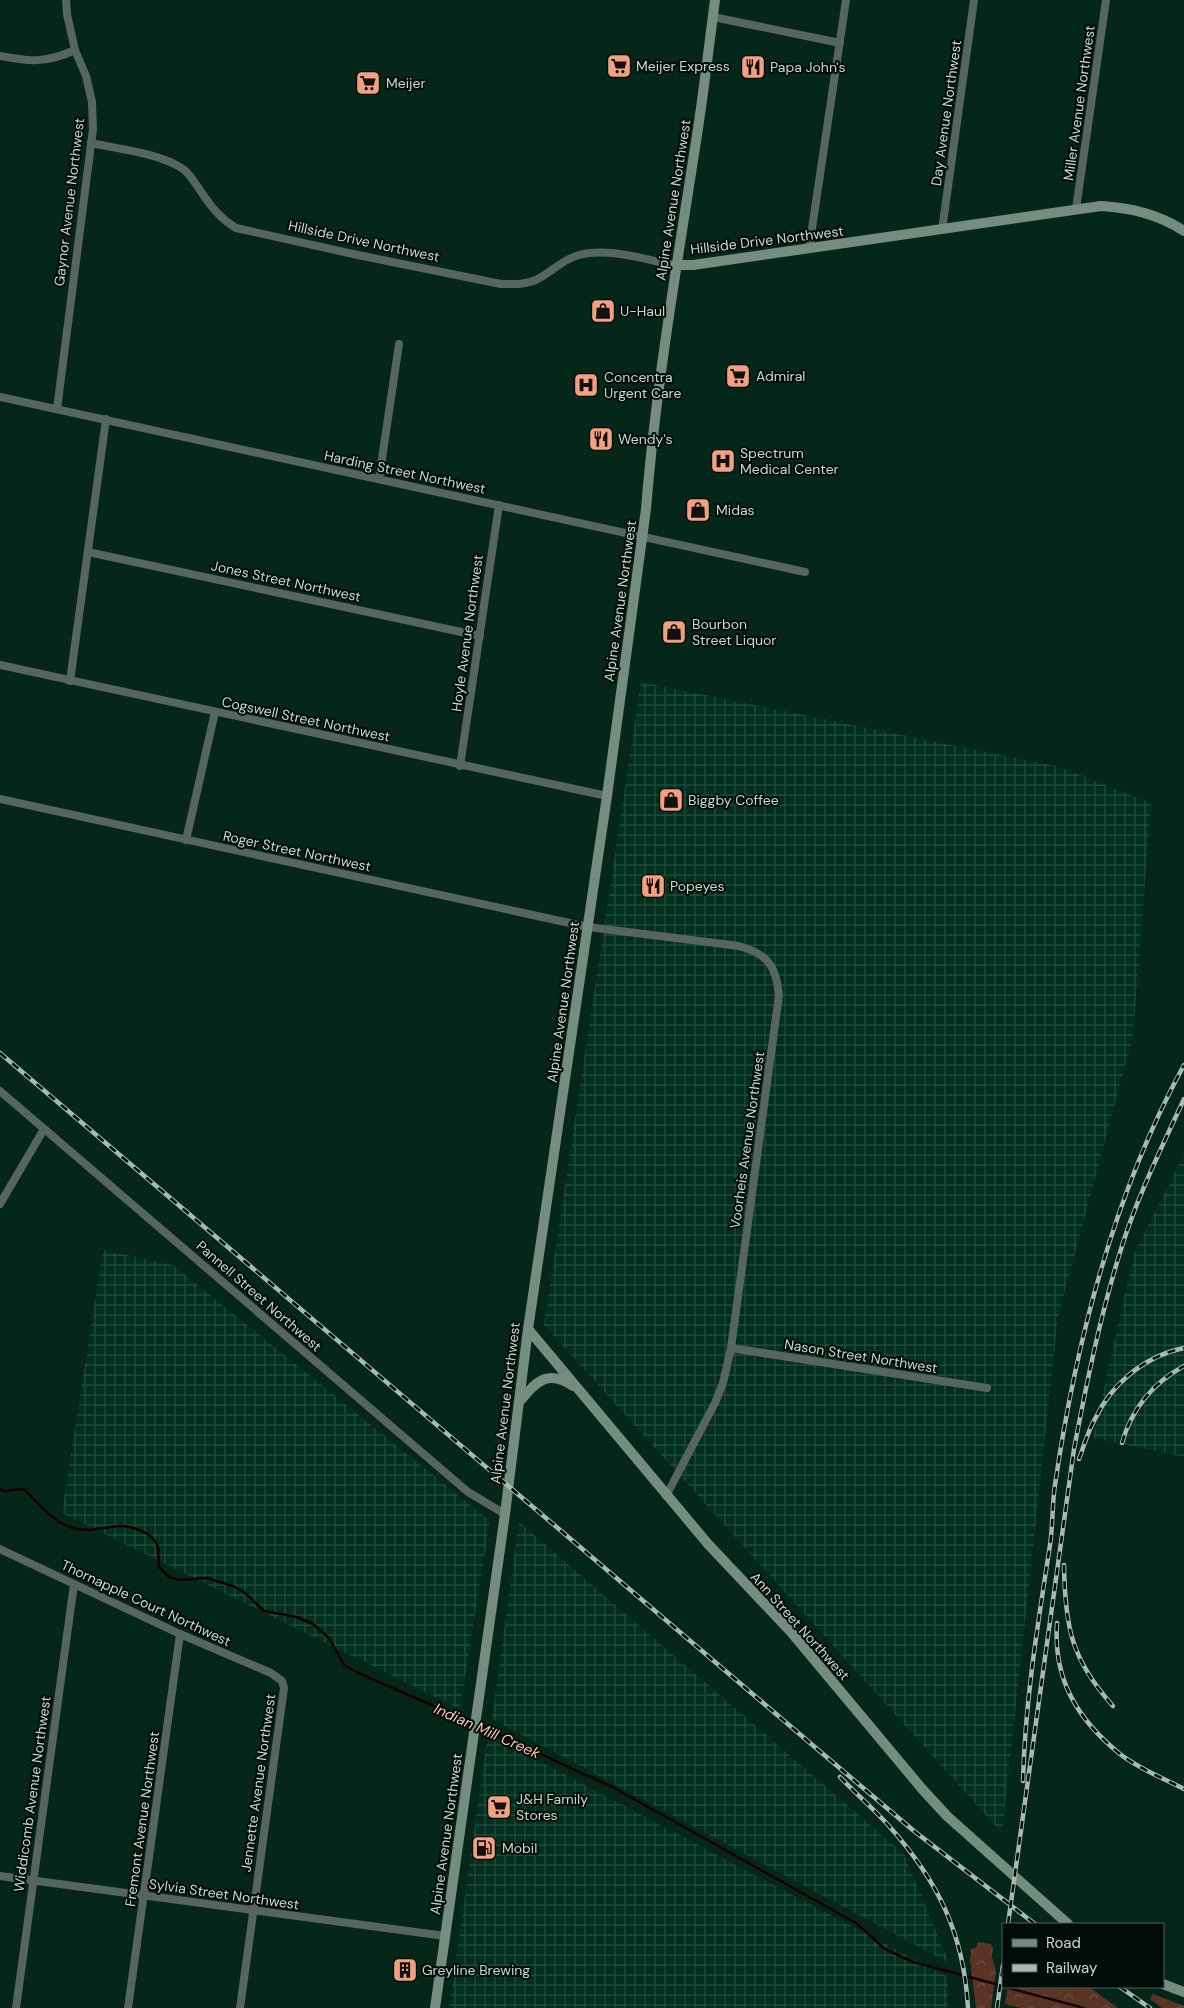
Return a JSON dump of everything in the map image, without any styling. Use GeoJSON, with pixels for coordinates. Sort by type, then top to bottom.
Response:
{"type":"FeatureCollection","features":[{"type":"Feature","properties":{"kind":"main road","name":"Alpine Avenue Northwest"},"geometry":{"type":"LineString","coordinates":[[436,2008],[476,1710],[505,1514],[528,1329],[588,927],[643,537],[675,265],[697,134],[715,0]]}},
{"type":"Feature","properties":{"kind":"main road","name":"Hillside Drive Northwest"},"geometry":{"type":"LineString","coordinates":[[675,265],[693,265],[809,250],[1101,206],[1137,210],[1163,219],[1184,231]]}},
{"type":"Feature","properties":{"kind":"main road","name":"Ann Street Northwest"},"geometry":{"type":"LineString","coordinates":[[528,1329],[666,1496],[708,1544],[792,1632],[923,1790],[947,1816],[1067,1923]]}},
{"type":"Feature","properties":{"kind":"main road"},"geometry":{"type":"LineString","coordinates":[[520,1401],[534,1384],[548,1378],[563,1380],[579,1390]]}},
{"type":"Feature","properties":{"kind":"main road"},"geometry":{"type":"LineString","coordinates":[[1164,1984],[1184,1992]]}},
{"type":"Feature","properties":{"kind":"street","name":"Gaynor Avenue Northwest"},"geometry":{"type":"LineString","coordinates":[[56,409],[93,129],[92,102],[86,76],[75,50],[66,0]]}},
{"type":"Feature","properties":{"kind":"street"},"geometry":{"type":"LineString","coordinates":[[809,250],[846,0]]}},
{"type":"Feature","properties":{"kind":"street","name":"Day Avenue Northwest"},"geometry":{"type":"LineString","coordinates":[[942,230],[974,0]]}},
{"type":"Feature","properties":{"kind":"street","name":"Miller Avenue Northwest"},"geometry":{"type":"LineString","coordinates":[[1076,210],[1106,0]]}},
{"type":"Feature","properties":{"kind":"street"},"geometry":{"type":"LineString","coordinates":[[713,17],[840,43]]}},
{"type":"Feature","properties":{"kind":"street"},"geometry":{"type":"LineString","coordinates":[[0,56],[34,61],[56,59],[75,50]]}},
{"type":"Feature","properties":{"kind":"street","name":"Hillside Drive Northwest"},"geometry":{"type":"LineString","coordinates":[[91,143],[156,157],[183,169],[192,178],[214,210],[224,221],[236,228],[353,254],[501,284],[520,284],[537,280],[564,261],[592,253],[614,254],[675,265]]}},
{"type":"Feature","properties":{"kind":"street"},"geometry":{"type":"LineString","coordinates":[[379,479],[399,344]]}},
{"type":"Feature","properties":{"kind":"street","name":"Harding Street Northwest"},"geometry":{"type":"LineString","coordinates":[[0,397],[804,572]]}},
{"type":"Feature","properties":{"kind":"street"},"geometry":{"type":"LineString","coordinates":[[70,681],[106,419]]}},
{"type":"Feature","properties":{"kind":"street","name":"Hoyle Avenue Northwest"},"geometry":{"type":"LineString","coordinates":[[460,766],[499,505]]}},
{"type":"Feature","properties":{"kind":"street","name":"Jones Street Northwest"},"geometry":{"type":"LineString","coordinates":[[88,552],[480,636]]}},
{"type":"Feature","properties":{"kind":"street","name":"Cogswell Street Northwest"},"geometry":{"type":"LineString","coordinates":[[0,665],[460,766],[607,796]]}},
{"type":"Feature","properties":{"kind":"street"},"geometry":{"type":"LineString","coordinates":[[186,840],[215,712]]}},
{"type":"Feature","properties":{"kind":"street","name":"Roger Street Northwest"},"geometry":{"type":"LineString","coordinates":[[0,799],[588,927]]}},
{"type":"Feature","properties":{"kind":"street","name":"Voorheis Avenue Northwest"},"geometry":{"type":"LineString","coordinates":[[588,927],[739,946],[756,951],[769,962],[777,977],[779,995],[731,1348],[723,1383],[715,1403],[666,1496]]}},
{"type":"Feature","properties":{"kind":"street","name":"Pannell Street Northwest"},"geometry":{"type":"LineString","coordinates":[[0,1091],[468,1492],[505,1514]]}},
{"type":"Feature","properties":{"kind":"street"},"geometry":{"type":"LineString","coordinates":[[0,1204],[44,1129]]}},
{"type":"Feature","properties":{"kind":"street","name":"Nason Street Northwest"},"geometry":{"type":"LineString","coordinates":[[731,1348],[987,1388]]}},
{"type":"Feature","properties":{"kind":"street","name":"Thornapple Court Northwest"},"geometry":{"type":"LineString","coordinates":[[0,1549],[180,1634],[271,1673],[282,1681]]}},
{"type":"Feature","properties":{"kind":"street","name":"Widdicomb Avenue Northwest"},"geometry":{"type":"LineString","coordinates":[[16,2008],[74,1584]]}},
{"type":"Feature","properties":{"kind":"street","name":"Fremont Avenue Northwest"},"geometry":{"type":"LineString","coordinates":[[128,2008],[180,1634]]}},
{"type":"Feature","properties":{"kind":"street","name":"Jennette Avenue Northwest"},"geometry":{"type":"LineString","coordinates":[[240,2008],[284,1688],[282,1681]]}},
{"type":"Feature","properties":{"kind":"street","name":"Sylvia Street Northwest"},"geometry":{"type":"LineString","coordinates":[[0,1876],[445,1936]]}},
{"type":"Feature","properties":{"kind":"shaded area"},"geometry":{"type":"Polygon","coordinates":[[[641,682],[1060,767],[1151,803],[1133,1036],[1058,1317],[1002,1833],[544,1325],[641,682]]]}},
{"type":"Feature","properties":{"kind":"shaded area"},"geometry":{"type":"Polygon","coordinates":[[[1184,1154],[1184,1457],[1093,1438],[1134,1254],[1184,1154]]]}},
{"type":"Feature","properties":{"kind":"shaded area"},"geometry":{"type":"Polygon","coordinates":[[[103,1250],[173,1265],[490,1521],[460,1709],[62,1513],[103,1250]]]}},
{"type":"Feature","properties":{"kind":"shaded area"},"geometry":{"type":"Polygon","coordinates":[[[519,1522],[904,1854],[949,1963],[492,1719],[519,1522]]]}},
{"type":"Feature","properties":{"kind":"shaded area"},"geometry":{"type":"Polygon","coordinates":[[[488,1734],[948,1977],[948,2008],[449,2008],[488,1734]]]}},
{"type":"Feature","properties":{"kind":"green space"},"geometry":{"type":"Polygon","coordinates":[[[978,1942],[991,1944],[993,1947],[992,1956],[996,1972],[991,2008],[976,2008],[970,1960],[971,1949],[976,1948],[978,1942]]]}},
{"type":"Feature","properties":{"kind":"green space"},"geometry":{"type":"Polygon","coordinates":[[[1008,1988],[1090,1988],[1118,2008],[1021,2008],[1005,2004],[1008,1988]]]}},
{"type":"Feature","properties":{"kind":"green space"},"geometry":{"type":"Polygon","coordinates":[[[1153,1994],[1184,2006],[1184,2008],[1162,2008],[1150,1999],[1153,1994]]]}},
{"type":"Feature","properties":{"kind":"waterway","name":"Indian Mill Creek"},"geometry":{"type":"LineString","coordinates":[[0,1489],[3,1491],[24,1489],[52,1517],[72,1528],[91,1530],[123,1526],[144,1532],[156,1542],[159,1567],[169,1577],[179,1580],[207,1578],[233,1586],[244,1592],[264,1611],[297,1617],[313,1624],[329,1638],[344,1665],[473,1723]]}},
{"type":"Feature","properties":{"kind":"waterway","name":"Indian Mill Creek"},"geometry":{"type":"LineString","coordinates":[[478,1725],[614,1788],[856,1923],[885,1949],[913,1962],[1002,1986]]}},
{"type":"Feature","properties":{"kind":"waterway","name":"Indian Mill Creek"},"geometry":{"type":"LineString","coordinates":[[1009,1988],[1084,2008]]}},
{"type":"Feature","properties":{"kind":"railway"},"geometry":{"type":"LineString","coordinates":[[0,1053],[914,1831],[1034,1923]]}},
{"type":"Feature","properties":{"kind":"railway"},"geometry":{"type":"LineString","coordinates":[[1023,1781],[1029,1692],[1051,1537],[1054,1492],[1074,1377],[1101,1269],[1118,1216],[1137,1164],[1159,1114],[1184,1065]]}},
{"type":"Feature","properties":{"kind":"railway"},"geometry":{"type":"LineString","coordinates":[[1008,1923],[1074,1449],[1089,1372],[1107,1296],[1128,1227],[1184,1099]]}},
{"type":"Feature","properties":{"kind":"railway"},"geometry":{"type":"LineString","coordinates":[[1079,1459],[1088,1434],[1102,1406],[1120,1383],[1143,1364],[1156,1357],[1184,1348]]}},
{"type":"Feature","properties":{"kind":"railway"},"geometry":{"type":"LineString","coordinates":[[1122,1443],[1126,1430],[1145,1398],[1163,1380],[1184,1366]]}},
{"type":"Feature","properties":{"kind":"railway"},"geometry":{"type":"LineString","coordinates":[[1064,1565],[1066,1607],[1073,1641],[1088,1673],[1113,1706]]}},
{"type":"Feature","properties":{"kind":"railway"},"geometry":{"type":"LineString","coordinates":[[1057,1623],[1059,1662],[1064,1680],[1080,1712],[1091,1727],[1127,1759],[1184,1789]]}},
{"type":"Feature","properties":{"kind":"railway"},"geometry":{"type":"LineString","coordinates":[[840,1777],[889,1826],[921,1867],[934,1888],[954,1932],[961,1956],[968,2008]]}},
{"type":"Feature","properties":{"kind":"railway"},"geometry":{"type":"LineString","coordinates":[[997,2008],[1002,1972]]}},
{"type":"Feature","properties":{"kind":"railway"},"geometry":{"type":"LineString","coordinates":[[1121,1988],[1150,2008]]}},
{"type":"Feature","properties":{"kind":"place","name":"Meijer Express"},"geometry":{"type":"Point","coordinates":[619,66]}},
{"type":"Feature","properties":{"kind":"place","name":"Papa John's"},"geometry":{"type":"Point","coordinates":[753,67]}},
{"type":"Feature","properties":{"kind":"place","name":"Meijer"},"geometry":{"type":"Point","coordinates":[368,83]}},
{"type":"Feature","properties":{"kind":"place","name":"U-Haul"},"geometry":{"type":"Point","coordinates":[603,311]}},
{"type":"Feature","properties":{"kind":"place","name":"Admiral"},"geometry":{"type":"Point","coordinates":[738,376]}},
{"type":"Feature","properties":{"kind":"place","name":"Concentra Urgent Care"},"geometry":{"type":"Point","coordinates":[586,385]}},
{"type":"Feature","properties":{"kind":"place","name":"Wendy's"},"geometry":{"type":"Point","coordinates":[601,439]}},
{"type":"Feature","properties":{"kind":"place","name":"Spectrum Medical Center"},"geometry":{"type":"Point","coordinates":[723,461]}},
{"type":"Feature","properties":{"kind":"place","name":"Midas"},"geometry":{"type":"Point","coordinates":[698,510]}},
{"type":"Feature","properties":{"kind":"place","name":"Bourbon Street Liquor"},"geometry":{"type":"Point","coordinates":[674,632]}},
{"type":"Feature","properties":{"kind":"place","name":"Biggby Coffee"},"geometry":{"type":"Point","coordinates":[671,800]}},
{"type":"Feature","properties":{"kind":"place","name":"Popeyes"},"geometry":{"type":"Point","coordinates":[653,886]}},
{"type":"Feature","properties":{"kind":"place","name":"J&H Family Stores"},"geometry":{"type":"Point","coordinates":[499,1807]}},
{"type":"Feature","properties":{"kind":"place","name":"Mobil"},"geometry":{"type":"Point","coordinates":[484,1848]}},
{"type":"Feature","properties":{"kind":"place","name":"Greyline Brewing"},"geometry":{"type":"Point","coordinates":[405,1970]}}]}
